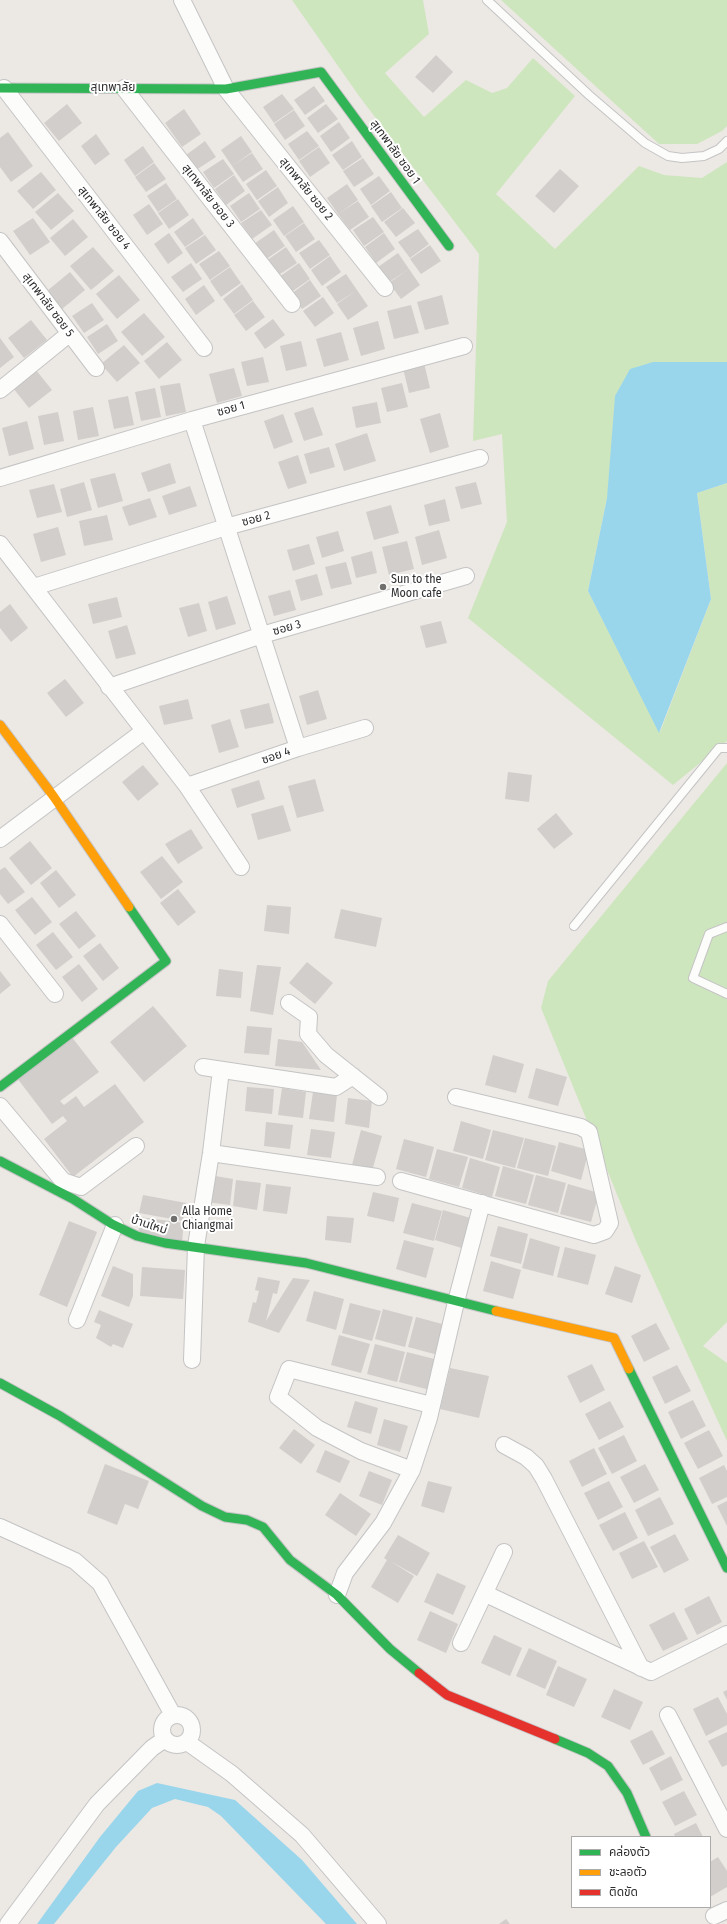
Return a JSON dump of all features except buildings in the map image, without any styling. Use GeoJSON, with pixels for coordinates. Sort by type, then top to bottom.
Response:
{"type":"FeatureCollection","features":[{"type":"Feature","properties":{"kind":"street"},"geometry":{"type":"LineString","coordinates":[[182,0],[226,89]]}},
{"type":"Feature","properties":{"kind":"street","name":"สุเทพาลัย"},"geometry":{"type":"LineString","coordinates":[[2,88],[226,89],[321,72]]}},
{"type":"Feature","properties":{"kind":"street","name":"สุเทพาลัย ซอย 1"},"geometry":{"type":"LineString","coordinates":[[321,72],[450,246]]}},
{"type":"Feature","properties":{"kind":"street","name":"สุเทพาลัย ซอย 4"},"geometry":{"type":"LineString","coordinates":[[2,88],[204,348]]}},
{"type":"Feature","properties":{"kind":"street","name":"สุเทพาลัย ซอย 3"},"geometry":{"type":"LineString","coordinates":[[124,88],[292,304]]}},
{"type":"Feature","properties":{"kind":"street","name":"สุเทพาลัย ซอย 2"},"geometry":{"type":"LineString","coordinates":[[226,89],[385,288]]}},
{"type":"Feature","properties":{"kind":"street","name":"สุเทพาลัย ซอย 5"},"geometry":{"type":"LineString","coordinates":[[0,241],[96,368]]}},
{"type":"Feature","properties":{"kind":"street"},"geometry":{"type":"LineString","coordinates":[[0,390],[69,334]]}},
{"type":"Feature","properties":{"kind":"street","name":"ซอย 1"},"geometry":{"type":"LineString","coordinates":[[0,478],[192,420],[464,346]]}},
{"type":"Feature","properties":{"kind":"street"},"geometry":{"type":"LineString","coordinates":[[192,420],[298,748]]}},
{"type":"Feature","properties":{"kind":"street","name":"ซอย 2"},"geometry":{"type":"LineString","coordinates":[[34,587],[226,527],[480,458]]}},
{"type":"Feature","properties":{"kind":"street"},"geometry":{"type":"LineString","coordinates":[[0,544],[187,786],[241,867]]}},
{"type":"Feature","properties":{"kind":"street","name":"ซอย 3"},"geometry":{"type":"LineString","coordinates":[[109,687],[262,635],[466,576]]}},
{"type":"Feature","properties":{"kind":"street"},"geometry":{"type":"LineString","coordinates":[[0,725],[54,797],[166,961],[0,1087]]}},
{"type":"Feature","properties":{"kind":"street","name":"ซอย 4"},"geometry":{"type":"LineString","coordinates":[[187,786],[298,748],[365,728]]}},
{"type":"Feature","properties":{"kind":"street"},"geometry":{"type":"LineString","coordinates":[[0,839],[54,797],[144,731]]}},
{"type":"Feature","properties":{"kind":"street"},"geometry":{"type":"LineString","coordinates":[[0,924],[55,994]]}},
{"type":"Feature","properties":{"kind":"street"},"geometry":{"type":"LineString","coordinates":[[289,1003],[309,1017],[308,1034],[326,1055],[379,1097]]}},
{"type":"Feature","properties":{"kind":"street"},"geometry":{"type":"LineString","coordinates":[[203,1067],[336,1087],[353,1076]]}},
{"type":"Feature","properties":{"kind":"street"},"geometry":{"type":"LineString","coordinates":[[192,1360],[196,1246],[211,1153],[221,1070]]}},
{"type":"Feature","properties":{"kind":"street"},"geometry":{"type":"LineString","coordinates":[[401,1181],[594,1235],[605,1231],[610,1223],[589,1132],[581,1127],[456,1097]]}},
{"type":"Feature","properties":{"kind":"street"},"geometry":{"type":"LineString","coordinates":[[0,1106],[63,1181],[81,1187],[136,1146]]}},
{"type":"Feature","properties":{"kind":"street"},"geometry":{"type":"LineString","coordinates":[[211,1153],[377,1177]]}},
{"type":"Feature","properties":{"kind":"street","name":"บ้านใหม่"},"geometry":{"type":"LineString","coordinates":[[0,1161],[73,1199],[115,1225],[137,1236],[165,1243],[196,1246],[306,1264],[456,1302],[614,1338],[727,1568]]}},
{"type":"Feature","properties":{"kind":"street"},"geometry":{"type":"LineString","coordinates":[[338,1595],[345,1573],[383,1523],[412,1470],[429,1418],[456,1302],[482,1204]]}},
{"type":"Feature","properties":{"kind":"street"},"geometry":{"type":"LineString","coordinates":[[77,1320],[115,1225]]}},
{"type":"Feature","properties":{"kind":"street"},"geometry":{"type":"LineString","coordinates":[[412,1470],[361,1451],[317,1428],[278,1397],[289,1369],[431,1405]]}},
{"type":"Feature","properties":{"kind":"street"},"geometry":{"type":"LineString","coordinates":[[0,1383],[60,1416],[202,1506],[225,1517],[247,1520],[263,1527],[290,1560],[338,1595],[390,1649],[447,1695],[588,1753],[608,1766],[627,1793],[646,1836]]}},
{"type":"Feature","properties":{"kind":"street"},"geometry":{"type":"LineString","coordinates":[[504,1445],[526,1457],[536,1466],[544,1479],[641,1668]]}},
{"type":"Feature","properties":{"kind":"street"},"geometry":{"type":"LineString","coordinates":[[0,1527],[75,1561],[100,1583],[173,1715]]}},
{"type":"Feature","properties":{"kind":"street"},"geometry":{"type":"LineString","coordinates":[[462,1643],[486,1594],[504,1552]]}},
{"type":"Feature","properties":{"kind":"street"},"geometry":{"type":"LineString","coordinates":[[486,1594],[652,1672],[727,1634]]}},
{"type":"Feature","properties":{"kind":"street"},"geometry":{"type":"LineString","coordinates":[[173,1715],[185,1717],[189,1721],[192,1732],[187,1742],[175,1745],[165,1739],[162,1728],[168,1718],[173,1715]]}},
{"type":"Feature","properties":{"kind":"street"},"geometry":{"type":"LineString","coordinates":[[668,1715],[727,1828]]}},
{"type":"Feature","properties":{"kind":"street"},"geometry":{"type":"LineString","coordinates":[[8,1924],[97,1804],[152,1748],[165,1739]]}},
{"type":"Feature","properties":{"kind":"street"},"geometry":{"type":"LineString","coordinates":[[187,1742],[232,1774],[302,1835],[378,1924]]}},
{"type":"Feature","properties":{"kind":"lane"},"geometry":{"type":"LineString","coordinates":[[487,0],[589,95],[645,143],[668,156],[682,158],[704,156],[719,149],[727,140]]}},
{"type":"Feature","properties":{"kind":"lane"},"geometry":{"type":"LineString","coordinates":[[574,926],[719,748],[727,748]]}},
{"type":"Feature","properties":{"kind":"lane"},"geometry":{"type":"LineString","coordinates":[[727,927],[709,934],[693,978],[727,994]]}},
{"type":"Feature","properties":{"kind":"green space"},"geometry":{"type":"Polygon","coordinates":[[[292,0],[423,0],[429,34],[385,73],[424,117],[466,80],[492,93],[507,88],[533,58],[575,96],[496,194],[555,249],[639,166],[664,175],[702,178],[727,162],[727,362],[653,362],[607,498],[588,591],[660,732],[711,599],[697,493],[727,483],[727,741],[673,785],[468,618],[507,522],[502,434],[473,441],[479,254],[359,96],[292,0]]]}},
{"type":"Feature","properties":{"kind":"green space"},"geometry":{"type":"Polygon","coordinates":[[[501,0],[727,0],[727,126],[722,131],[697,144],[659,144],[501,0]]]}},
{"type":"Feature","properties":{"kind":"green space"},"geometry":{"type":"Polygon","coordinates":[[[727,763],[727,1322],[703,1346],[727,1363],[727,1441],[636,1241],[541,1008],[548,981],[727,763]]]}},
{"type":"Feature","properties":{"kind":"water"},"geometry":{"type":"Polygon","coordinates":[[[653,362],[727,362],[727,483],[697,493],[711,599],[659,733],[588,591],[607,498],[615,396],[630,369],[653,362]]]}},
{"type":"Feature","properties":{"kind":"water"},"geometry":{"type":"Polygon","coordinates":[[[157,1783],[235,1800],[302,1860],[357,1924],[326,1924],[221,1816],[208,1807],[175,1799],[152,1808],[116,1847],[54,1924],[37,1924],[100,1837],[138,1791],[157,1783]]]}},
{"type":"Feature","properties":{"kind":"traffic: fast"},"geometry":{"type":"LineString","coordinates":[[0,88],[226,89],[321,72],[449,246]]}},
{"type":"Feature","properties":{"kind":"traffic: fast"},"geometry":{"type":"LineString","coordinates":[[0,1087],[166,961],[129,907]]}},
{"type":"Feature","properties":{"kind":"traffic: fast"},"geometry":{"type":"LineString","coordinates":[[0,1161],[73,1199],[112,1224],[137,1236],[165,1243],[306,1263],[496,1311]]}},
{"type":"Feature","properties":{"kind":"traffic: fast"},"geometry":{"type":"LineString","coordinates":[[629,1369],[727,1568]]}},
{"type":"Feature","properties":{"kind":"traffic: fast"},"geometry":{"type":"LineString","coordinates":[[0,1383],[60,1416],[202,1506],[225,1517],[247,1520],[263,1527],[290,1560],[337,1595],[390,1649],[419,1673]]}},
{"type":"Feature","properties":{"kind":"traffic: fast"},"geometry":{"type":"LineString","coordinates":[[555,1739],[588,1753],[608,1766],[627,1793],[646,1836]]}},
{"type":"Feature","properties":{"kind":"traffic: slow"},"geometry":{"type":"LineString","coordinates":[[0,725],[54,797],[129,907]]}},
{"type":"Feature","properties":{"kind":"traffic: slow"},"geometry":{"type":"LineString","coordinates":[[496,1311],[614,1338],[629,1369]]}},
{"type":"Feature","properties":{"kind":"traffic: jam"},"geometry":{"type":"LineString","coordinates":[[419,1673],[447,1695],[555,1739]]}},
{"type":"Feature","properties":{"kind":"place","name":"Sun to the Moon cafe"},"geometry":{"type":"Point","coordinates":[383,587]}},
{"type":"Feature","properties":{"kind":"place","name":"Alla Home Chiangmai"},"geometry":{"type":"Point","coordinates":[174,1219]}}]}
